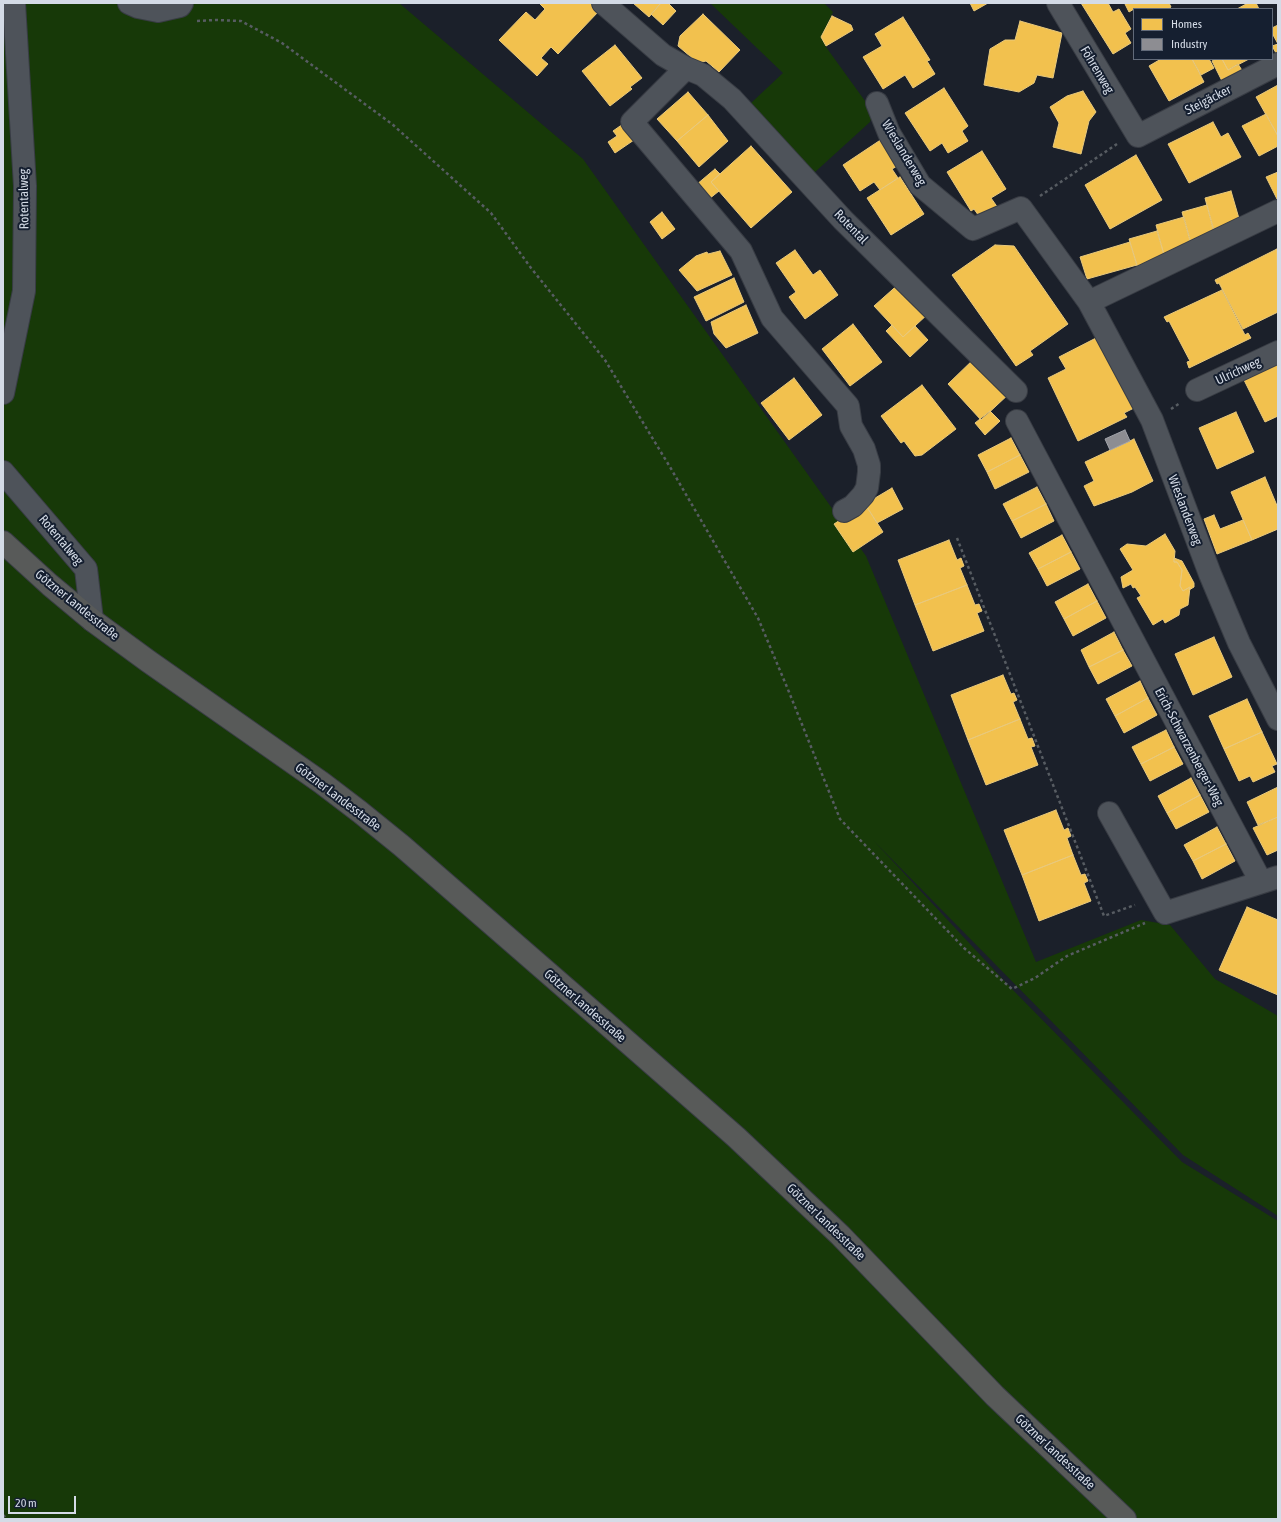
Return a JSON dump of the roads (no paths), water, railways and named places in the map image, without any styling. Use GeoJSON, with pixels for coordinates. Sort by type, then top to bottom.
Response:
{"type":"FeatureCollection","features":[{"type":"Feature","properties":{"kind":"main road","name":"Götzner Landesstraße"},"geometry":{"type":"LineString","coordinates":[[3,542],[50,586],[92,620],[322,783],[360,812],[402,846],[570,992],[778,1176],[840,1235],[995,1396],[1125,1519]]}},
{"type":"Feature","properties":{"kind":"street","name":"Rotentalweg"},"geometry":{"type":"LineString","coordinates":[[3,393],[24,291],[25,186],[14,3]]}},
{"type":"Feature","properties":{"kind":"street"},"geometry":{"type":"LineString","coordinates":[[129,3],[138,8],[158,11],[176,6]]}},
{"type":"Feature","properties":{"kind":"street","name":"Rotental"},"geometry":{"type":"LineString","coordinates":[[603,3],[663,55],[686,68],[703,75],[732,99],[843,220],[1016,391]]}},
{"type":"Feature","properties":{"kind":"street","name":"Föhrenweg"},"geometry":{"type":"LineString","coordinates":[[1058,3],[1138,136]]}},
{"type":"Feature","properties":{"kind":"street","name":"Steigäcker"},"geometry":{"type":"LineString","coordinates":[[1138,136],[1278,64]]}},
{"type":"Feature","properties":{"kind":"street"},"geometry":{"type":"LineString","coordinates":[[686,68],[632,122],[741,251],[772,318],[848,406],[851,426],[864,449],[869,472],[867,488],[863,495],[853,506],[844,511]]}},
{"type":"Feature","properties":{"kind":"street","name":"Wieslanderweg"},"geometry":{"type":"LineString","coordinates":[[877,103],[889,132],[920,185],[973,229],[1021,208],[1090,302],[1152,420],[1213,581],[1239,643],[1278,719]]}},
{"type":"Feature","properties":{"kind":"street"},"geometry":{"type":"LineString","coordinates":[[1090,302],[1278,211]]}},
{"type":"Feature","properties":{"kind":"street","name":"Ulrichweg"},"geometry":{"type":"LineString","coordinates":[[1198,390],[1278,352]]}},
{"type":"Feature","properties":{"kind":"street","name":"Erich-Schwarzenberger-Weg"},"geometry":{"type":"LineString","coordinates":[[1017,421],[1269,879],[1161,905],[1109,813]]}},
{"type":"Feature","properties":{"kind":"street","name":"Rotentalweg"},"geometry":{"type":"LineString","coordinates":[[3,472],[86,569],[92,620]]}}]}
